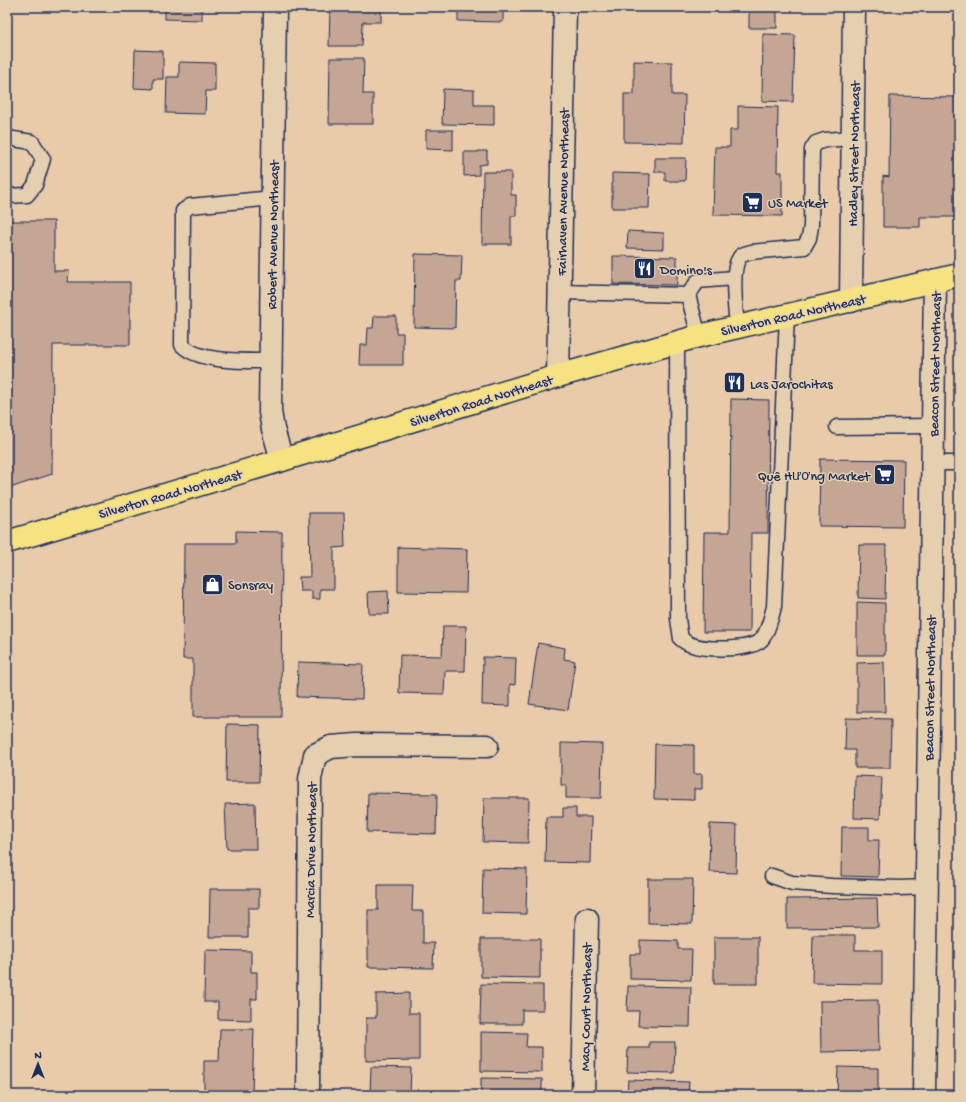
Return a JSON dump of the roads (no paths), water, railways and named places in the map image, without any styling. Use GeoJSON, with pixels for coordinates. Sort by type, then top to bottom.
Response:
{"type":"FeatureCollection","features":[{"type":"Feature","properties":{"kind":"main road","name":"Silverton Road Northeast"},"geometry":{"type":"LineString","coordinates":[[7,542],[558,376],[677,342],[935,282],[959,275]]}},
{"type":"Feature","properties":{"kind":"street","name":"Robert Avenue Northeast"},"geometry":{"type":"LineString","coordinates":[[275,7],[270,412],[272,429],[282,460]]}},
{"type":"Feature","properties":{"kind":"street","name":"Fairhaven Avenue Northeast"},"geometry":{"type":"LineString","coordinates":[[558,376],[564,7]]}},
{"type":"Feature","properties":{"kind":"street","name":"Hadley Street Northeast"},"geometry":{"type":"LineString","coordinates":[[851,301],[854,7]]}},
{"type":"Feature","properties":{"kind":"street","name":"Beacon Street Northeast"},"geometry":{"type":"LineString","coordinates":[[924,1095],[935,282]]}},
{"type":"Feature","properties":{"kind":"street","name":"Marcia Drive Northeast"},"geometry":{"type":"LineString","coordinates":[[308,1095],[310,779],[315,755],[331,747],[357,745],[487,746]]}},
{"type":"Feature","properties":{"kind":"street","name":"Macy Court Northeast"},"geometry":{"type":"LineString","coordinates":[[583,1095],[587,919]]}},
{"type":"Feature","properties":{"kind":"lane"},"geometry":{"type":"LineString","coordinates":[[7,138],[32,142],[43,159],[35,185],[27,195],[7,196]]}},
{"type":"Feature","properties":{"kind":"lane"},"geometry":{"type":"LineString","coordinates":[[737,327],[734,278],[737,262],[742,255],[751,252],[804,247],[809,238],[811,226],[812,149],[816,143],[822,140],[853,138]]}},
{"type":"Feature","properties":{"kind":"lane"},"geometry":{"type":"LineString","coordinates":[[271,361],[234,361],[199,355],[186,349],[182,345],[183,211],[190,206],[273,198]]}},
{"type":"Feature","properties":{"kind":"lane"},"geometry":{"type":"LineString","coordinates":[[688,295],[698,282],[734,278]]}},
{"type":"Feature","properties":{"kind":"lane"},"geometry":{"type":"LineString","coordinates":[[560,292],[688,295]]}},
{"type":"Feature","properties":{"kind":"lane"},"geometry":{"type":"LineString","coordinates":[[688,295],[699,336]]}},
{"type":"Feature","properties":{"kind":"lane"},"geometry":{"type":"LineString","coordinates":[[677,342],[678,620],[681,639],[692,645],[712,649],[749,646],[761,640],[768,628],[774,607],[787,316]]}},
{"type":"Feature","properties":{"kind":"lane"},"geometry":{"type":"LineString","coordinates":[[837,427],[933,426]]}},
{"type":"Feature","properties":{"kind":"lane"},"geometry":{"type":"LineString","coordinates":[[932,463],[959,463]]}},
{"type":"Feature","properties":{"kind":"lane"},"geometry":{"type":"LineString","coordinates":[[772,876],[792,883],[832,886],[900,888],[927,887]]}},
{"type":"Feature","properties":{"kind":"place","name":"US Market"},"geometry":{"type":"Point","coordinates":[752,202]}},
{"type":"Feature","properties":{"kind":"place","name":"Domino's"},"geometry":{"type":"Point","coordinates":[645,269]}},
{"type":"Feature","properties":{"kind":"place","name":"Las Jarochitas"},"geometry":{"type":"Point","coordinates":[734,383]}},
{"type":"Feature","properties":{"kind":"place","name":"Quê Hương Market"},"geometry":{"type":"Point","coordinates":[885,475]}},
{"type":"Feature","properties":{"kind":"place","name":"Sonsray"},"geometry":{"type":"Point","coordinates":[212,584]}}]}
